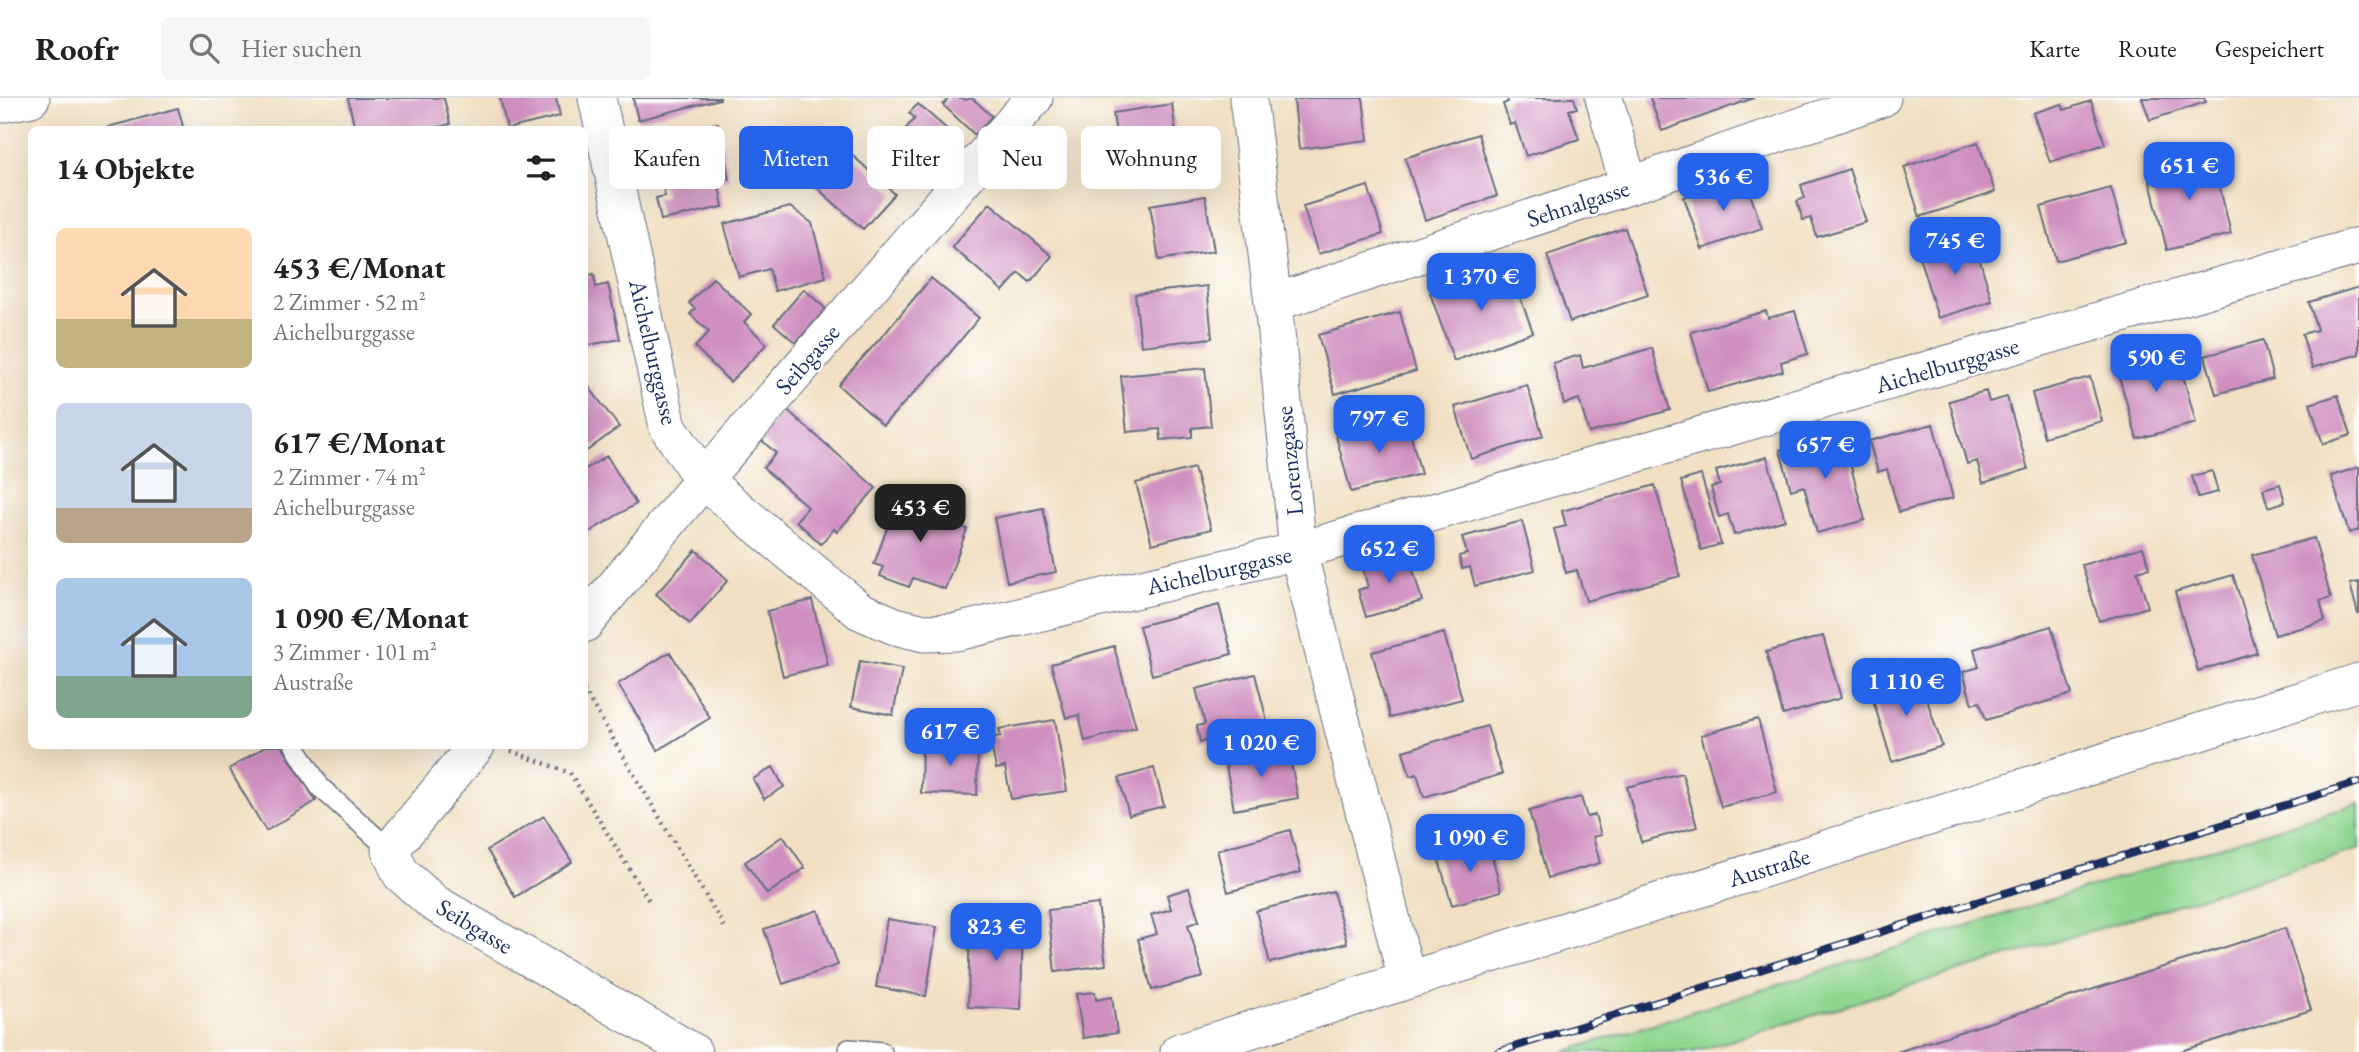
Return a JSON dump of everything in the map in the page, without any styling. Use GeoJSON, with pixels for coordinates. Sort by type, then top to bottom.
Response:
{"type":"FeatureCollection","features":[{"type":"Feature","properties":{"kind":"street"},"geometry":{"type":"LineString","coordinates":[[0,104],[31,98]]}},
{"type":"Feature","properties":{"kind":"street","name":"Aichelburggasse"},"geometry":{"type":"LineString","coordinates":[[597,98],[668,427],[703,480],[860,611],[895,626],[924,633],[957,632],[1298,551],[2359,246]]}},
{"type":"Feature","properties":{"kind":"street","name":"Seibgasse"},"geometry":{"type":"LineString","coordinates":[[588,619],[703,480],[1034,98]]}},
{"type":"Feature","properties":{"kind":"street","name":"Lorenzgasse"},"geometry":{"type":"LineString","coordinates":[[1248,98],[1273,303],[1298,551],[1407,980]]}},
{"type":"Feature","properties":{"kind":"street"},"geometry":{"type":"LineString","coordinates":[[1604,98],[1629,187]]}},
{"type":"Feature","properties":{"kind":"street","name":"Sehnalgasse"},"geometry":{"type":"LineString","coordinates":[[1273,303],[1629,187],[1882,98]]}},
{"type":"Feature","properties":{"kind":"street","name":"Austraße"},"geometry":{"type":"LineString","coordinates":[[1179,1052],[2359,682]]}},
{"type":"Feature","properties":{"kind":"street"},"geometry":{"type":"LineString","coordinates":[[390,850],[491,749]]}},
{"type":"Feature","properties":{"kind":"street","name":"Seibgasse"},"geometry":{"type":"LineString","coordinates":[[390,850],[401,874],[434,903],[693,1052]]}},
{"type":"Feature","properties":{"kind":"lane"},"geometry":{"type":"LineString","coordinates":[[297,749],[320,787],[390,850]]}},
{"type":"Feature","properties":{"kind":"lane"},"geometry":{"type":"LineString","coordinates":[[849,1049],[882,1052]]}},
{"type":"Feature","properties":{"kind":"path"},"geometry":{"type":"LineString","coordinates":[[588,697],[726,930]]}},
{"type":"Feature","properties":{"kind":"path"},"geometry":{"type":"LineString","coordinates":[[495,749],[570,774],[651,904]]}},
{"type":"Feature","properties":{"kind":"green space"},"geometry":{"type":"Polygon","coordinates":[[[2359,803],[2359,849],[1693,1052],[1563,1052],[2359,803]]]}},
{"type":"Feature","properties":{"kind":"building"},"geometry":{"type":"Polygon","coordinates":[[[348,98],[444,98],[450,124],[443,126],[354,126],[348,98]]]}},
{"type":"Feature","properties":{"kind":"building"},"geometry":{"type":"Polygon","coordinates":[[[500,98],[556,98],[560,116],[519,126],[506,126],[500,98]]]}},
{"type":"Feature","properties":{"kind":"building"},"geometry":{"type":"Polygon","coordinates":[[[633,98],[720,98],[720,99],[638,120],[633,98]]]}},
{"type":"Feature","properties":{"kind":"building"},"geometry":{"type":"Polygon","coordinates":[[[949,98],[972,98],[992,116],[983,126],[978,126],[975,135],[943,105],[949,98]]]}},
{"type":"Feature","properties":{"kind":"building"},"geometry":{"type":"Polygon","coordinates":[[[1363,98],[1368,140],[1299,149],[1294,100],[1363,98]]]}},
{"type":"Feature","properties":{"kind":"building"},"geometry":{"type":"Polygon","coordinates":[[[1507,98],[1574,98],[1577,108],[1569,110],[1579,139],[1526,156],[1515,123],[1510,125],[1503,104],[1508,102],[1507,98]]]}},
{"type":"Feature","properties":{"kind":"building"},"geometry":{"type":"Polygon","coordinates":[[[1650,98],[1754,98],[1662,131],[1650,98]]]}},
{"type":"Feature","properties":{"kind":"building"},"geometry":{"type":"Polygon","coordinates":[[[2142,98],[2204,98],[2206,102],[2150,120],[2142,98]]]}},
{"type":"Feature","properties":{"kind":"building"},"geometry":{"type":"Polygon","coordinates":[[[2091,101],[2105,144],[2050,162],[2033,113],[2062,104],[2064,110],[2091,101]]]}},
{"type":"Feature","properties":{"kind":"building"},"geometry":{"type":"Polygon","coordinates":[[[918,104],[943,126],[908,126],[915,118],[909,113],[918,104]]]}},
{"type":"Feature","properties":{"kind":"building"},"geometry":{"type":"Polygon","coordinates":[[[1172,104],[1175,126],[1115,126],[1113,113],[1172,104]]]}},
{"type":"Feature","properties":{"kind":"building"},"geometry":{"type":"Polygon","coordinates":[[[178,108],[183,126],[112,126],[178,108]]]}},
{"type":"Feature","properties":{"kind":"building"},"geometry":{"type":"Polygon","coordinates":[[[1478,134],[1497,196],[1425,220],[1405,158],[1478,134]]]}},
{"type":"Feature","properties":{"kind":"building"},"geometry":{"type":"Polygon","coordinates":[[[1978,142],[1995,192],[1920,217],[1904,167],[1978,142]]]}},
{"type":"Feature","properties":{"kind":"building"},"geometry":{"type":"Polygon","coordinates":[[[2212,154],[2231,234],[2167,250],[2147,170],[2212,154]]]}},
{"type":"Feature","properties":{"kind":"building"},"geometry":{"type":"Polygon","coordinates":[[[853,156],[867,168],[867,189],[890,189],[895,194],[863,229],[818,189],[853,189],[853,156]]]}},
{"type":"Feature","properties":{"kind":"building"},"geometry":{"type":"Polygon","coordinates":[[[725,159],[729,179],[725,180],[725,159]]]}},
{"type":"Feature","properties":{"kind":"building"},"geometry":{"type":"Polygon","coordinates":[[[1849,169],[1866,222],[1817,237],[1811,218],[1803,220],[1797,201],[1805,198],[1801,185],[1849,169]]]}},
{"type":"Feature","properties":{"kind":"building"},"geometry":{"type":"Polygon","coordinates":[[[1744,176],[1762,228],[1702,249],[1684,197],[1744,176]]]}},
{"type":"Feature","properties":{"kind":"building"},"geometry":{"type":"Polygon","coordinates":[[[1368,186],[1383,234],[1318,254],[1303,206],[1368,186]]]}},
{"type":"Feature","properties":{"kind":"building"},"geometry":{"type":"Polygon","coordinates":[[[2111,188],[2126,242],[2056,261],[2041,207],[2111,188]]]}},
{"type":"Feature","properties":{"kind":"building"},"geometry":{"type":"Polygon","coordinates":[[[663,189],[720,189],[723,207],[661,220],[656,198],[665,196],[663,189]]]}},
{"type":"Feature","properties":{"kind":"building"},"geometry":{"type":"Polygon","coordinates":[[[1205,196],[1214,251],[1159,260],[1150,205],[1205,196]]]}},
{"type":"Feature","properties":{"kind":"building"},"geometry":{"type":"Polygon","coordinates":[[[990,203],[1052,256],[1030,282],[1019,273],[1003,291],[952,247],[990,203]]]}},
{"type":"Feature","properties":{"kind":"building"},"geometry":{"type":"Polygon","coordinates":[[[790,207],[812,223],[826,277],[775,291],[769,269],[739,277],[724,224],[790,207]]]}},
{"type":"Feature","properties":{"kind":"building"},"geometry":{"type":"Polygon","coordinates":[[[1625,228],[1648,295],[1570,322],[1547,255],[1625,228]]]}},
{"type":"Feature","properties":{"kind":"building"},"geometry":{"type":"Polygon","coordinates":[[[1973,237],[1992,301],[1938,318],[1918,253],[1973,237]]]}},
{"type":"Feature","properties":{"kind":"building"},"geometry":{"type":"Polygon","coordinates":[[[1508,265],[1533,332],[1454,361],[1430,293],[1508,265]]]}},
{"type":"Feature","properties":{"kind":"building"},"geometry":{"type":"Polygon","coordinates":[[[594,274],[596,287],[608,284],[620,339],[588,345],[588,275],[594,274]]]}},
{"type":"Feature","properties":{"kind":"building"},"geometry":{"type":"Polygon","coordinates":[[[713,278],[751,314],[744,322],[767,344],[730,382],[695,347],[709,332],[690,314],[695,309],[689,303],[713,278]]]}},
{"type":"Feature","properties":{"kind":"building"},"geometry":{"type":"Polygon","coordinates":[[[931,278],[979,318],[934,372],[883,425],[838,385],[931,278]]]}},
{"type":"Feature","properties":{"kind":"building"},"geometry":{"type":"Polygon","coordinates":[[[1207,286],[1212,338],[1141,346],[1135,294],[1207,286]]]}},
{"type":"Feature","properties":{"kind":"building"},"geometry":{"type":"Polygon","coordinates":[[[2359,287],[2359,354],[2312,368],[2302,334],[2317,330],[2309,302],[2359,287]]]}},
{"type":"Feature","properties":{"kind":"building"},"geometry":{"type":"Polygon","coordinates":[[[804,289],[826,309],[796,343],[774,324],[804,289]]]}},
{"type":"Feature","properties":{"kind":"building"},"geometry":{"type":"Polygon","coordinates":[[[1766,311],[1768,318],[1795,311],[1808,354],[1781,362],[1783,371],[1708,392],[1691,332],[1766,311]]]}},
{"type":"Feature","properties":{"kind":"building"},"geometry":{"type":"Polygon","coordinates":[[[1400,312],[1416,371],[1335,394],[1318,335],[1400,312]]]}},
{"type":"Feature","properties":{"kind":"building"},"geometry":{"type":"Polygon","coordinates":[[[2263,340],[2273,379],[2216,394],[2205,356],[2263,340]]]}},
{"type":"Feature","properties":{"kind":"building"},"geometry":{"type":"Polygon","coordinates":[[[1652,348],[1670,410],[1589,433],[1579,399],[1564,404],[1553,363],[1580,355],[1583,368],[1652,348]]]}},
{"type":"Feature","properties":{"kind":"building"},"geometry":{"type":"Polygon","coordinates":[[[2176,350],[2196,423],[2137,439],[2116,366],[2176,350]]]}},
{"type":"Feature","properties":{"kind":"building"},"geometry":{"type":"Polygon","coordinates":[[[1205,368],[1211,426],[1192,428],[1192,437],[1161,440],[1160,429],[1127,432],[1121,376],[1205,368]]]}},
{"type":"Feature","properties":{"kind":"building"},"geometry":{"type":"Polygon","coordinates":[[[2090,377],[2102,421],[2044,437],[2032,393],[2090,377]]]}},
{"type":"Feature","properties":{"kind":"building"},"geometry":{"type":"Polygon","coordinates":[[[1527,385],[1543,436],[1471,459],[1455,407],[1527,385]]]}},
{"type":"Feature","properties":{"kind":"building"},"geometry":{"type":"Polygon","coordinates":[[[588,388],[619,427],[588,450],[588,388]]]}},
{"type":"Feature","properties":{"kind":"building"},"geometry":{"type":"Polygon","coordinates":[[[1986,391],[1989,402],[2007,397],[2028,469],[1983,483],[1977,461],[1967,464],[1949,401],[1986,391]]]}},
{"type":"Feature","properties":{"kind":"building"},"geometry":{"type":"Polygon","coordinates":[[[2338,395],[2351,435],[2323,444],[2310,404],[2338,395]]]}},
{"type":"Feature","properties":{"kind":"building"},"geometry":{"type":"Polygon","coordinates":[[[785,408],[876,488],[837,532],[834,529],[821,544],[796,521],[808,507],[763,468],[776,453],[759,438],[785,408]]]}},
{"type":"Feature","properties":{"kind":"building"},"geometry":{"type":"Polygon","coordinates":[[[1406,417],[1421,474],[1351,492],[1336,436],[1406,417]]]}},
{"type":"Feature","properties":{"kind":"building"},"geometry":{"type":"Polygon","coordinates":[[[1933,424],[1953,498],[1899,512],[1887,469],[1878,472],[1869,441],[1933,424]]]}},
{"type":"Feature","properties":{"kind":"building"},"geometry":{"type":"Polygon","coordinates":[[[1842,433],[1865,520],[1817,533],[1804,486],[1791,490],[1780,450],[1842,433]]]}},
{"type":"Feature","properties":{"kind":"building"},"geometry":{"type":"Polygon","coordinates":[[[607,456],[636,504],[588,533],[588,468],[607,456]]]}},
{"type":"Feature","properties":{"kind":"building"},"geometry":{"type":"Polygon","coordinates":[[[1767,457],[1785,520],[1734,535],[1728,514],[1719,517],[1711,487],[1720,485],[1716,471],[1767,457]]]}},
{"type":"Feature","properties":{"kind":"building"},"geometry":{"type":"Polygon","coordinates":[[[2359,467],[2359,530],[2349,533],[2331,476],[2359,467]]]}},
{"type":"Feature","properties":{"kind":"building"},"geometry":{"type":"Polygon","coordinates":[[[1194,468],[1211,529],[1152,544],[1136,483],[1194,468]]]}},
{"type":"Feature","properties":{"kind":"building"},"geometry":{"type":"Polygon","coordinates":[[[2212,471],[2218,492],[2198,497],[2192,476],[2212,471]]]}},
{"type":"Feature","properties":{"kind":"building"},"geometry":{"type":"Polygon","coordinates":[[[1701,475],[1721,544],[1701,550],[1681,481],[1701,475]]]}},
{"type":"Feature","properties":{"kind":"building"},"geometry":{"type":"Polygon","coordinates":[[[2280,484],[2285,502],[2268,507],[2263,489],[2280,484]]]}},
{"type":"Feature","properties":{"kind":"building"},"geometry":{"type":"Polygon","coordinates":[[[1655,485],[1680,576],[1586,601],[1577,570],[1566,573],[1554,529],[1566,526],[1562,511],[1655,485]]]}},
{"type":"Feature","properties":{"kind":"building"},"geometry":{"type":"Polygon","coordinates":[[[900,493],[952,513],[948,522],[967,529],[945,589],[913,578],[909,587],[880,576],[883,567],[874,564],[900,493]]]}},
{"type":"Feature","properties":{"kind":"building"},"geometry":{"type":"Polygon","coordinates":[[[1043,508],[1056,572],[1007,582],[994,518],[1043,508]]]}},
{"type":"Feature","properties":{"kind":"building"},"geometry":{"type":"Polygon","coordinates":[[[1522,521],[1535,570],[1475,586],[1470,567],[1462,569],[1459,556],[1467,554],[1462,537],[1522,521]]]}},
{"type":"Feature","properties":{"kind":"building"},"geometry":{"type":"Polygon","coordinates":[[[2314,538],[2331,598],[2320,601],[2325,621],[2275,635],[2252,555],[2314,538]]]}},
{"type":"Feature","properties":{"kind":"building"},"geometry":{"type":"Polygon","coordinates":[[[2143,547],[2149,568],[2137,571],[2148,607],[2099,621],[2082,565],[2143,547]]]}},
{"type":"Feature","properties":{"kind":"building"},"geometry":{"type":"Polygon","coordinates":[[[696,550],[728,580],[690,624],[656,594],[696,550]]]}},
{"type":"Feature","properties":{"kind":"building"},"geometry":{"type":"Polygon","coordinates":[[[1408,552],[1422,601],[1366,617],[1358,590],[1368,587],[1362,566],[1408,552]]]}},
{"type":"Feature","properties":{"kind":"building"},"geometry":{"type":"Polygon","coordinates":[[[2233,575],[2257,653],[2198,671],[2175,592],[2233,575]]]}},
{"type":"Feature","properties":{"kind":"building"},"geometry":{"type":"Polygon","coordinates":[[[2359,582],[2359,614],[2358,614],[2350,584],[2359,582]]]}},
{"type":"Feature","properties":{"kind":"building"},"geometry":{"type":"Polygon","coordinates":[[[812,600],[828,665],[783,676],[767,611],[812,600]]]}},
{"type":"Feature","properties":{"kind":"building"},"geometry":{"type":"Polygon","coordinates":[[[1219,605],[1232,654],[1152,675],[1139,626],[1219,605]]]}},
{"type":"Feature","properties":{"kind":"building"},"geometry":{"type":"Polygon","coordinates":[[[2051,626],[2072,694],[1986,720],[1980,702],[1972,704],[1963,672],[1979,667],[1974,649],[2051,626]]]}},
{"type":"Feature","properties":{"kind":"building"},"geometry":{"type":"Polygon","coordinates":[[[1444,633],[1462,699],[1390,718],[1372,652],[1444,633]]]}},
{"type":"Feature","properties":{"kind":"building"},"geometry":{"type":"Polygon","coordinates":[[[1823,636],[1841,698],[1783,715],[1766,652],[1823,636]]]}},
{"type":"Feature","properties":{"kind":"building"},"geometry":{"type":"Polygon","coordinates":[[[1114,646],[1136,727],[1085,741],[1079,715],[1066,718],[1051,664],[1114,646]]]}},
{"type":"Feature","properties":{"kind":"building"},"geometry":{"type":"Polygon","coordinates":[[[670,652],[710,718],[658,750],[618,684],[670,652]]]}},
{"type":"Feature","properties":{"kind":"building"},"geometry":{"type":"Polygon","coordinates":[[[860,661],[902,669],[893,715],[851,707],[860,661]]]}},
{"type":"Feature","properties":{"kind":"building"},"geometry":{"type":"Polygon","coordinates":[[[1255,674],[1268,725],[1200,742],[1197,726],[1205,724],[1196,689],[1255,674]]]}},
{"type":"Feature","properties":{"kind":"building"},"geometry":{"type":"Polygon","coordinates":[[[1919,675],[1942,746],[1892,762],[1870,690],[1919,675]]]}},
{"type":"Feature","properties":{"kind":"building"},"geometry":{"type":"Polygon","coordinates":[[[1758,719],[1777,792],[1721,807],[1701,735],[1758,719]]]}},
{"type":"Feature","properties":{"kind":"building"},"geometry":{"type":"Polygon","coordinates":[[[1055,720],[1067,791],[1011,799],[1005,767],[996,769],[990,738],[1001,736],[999,729],[1055,720]]]}},
{"type":"Feature","properties":{"kind":"building"},"geometry":{"type":"Polygon","coordinates":[[[1487,726],[1502,774],[1424,797],[1417,774],[1410,776],[1403,751],[1487,726]]]}},
{"type":"Feature","properties":{"kind":"building"},"geometry":{"type":"Polygon","coordinates":[[[922,741],[978,743],[977,795],[921,793],[922,741]]]}},
{"type":"Feature","properties":{"kind":"building"},"geometry":{"type":"Polygon","coordinates":[[[1288,748],[1298,798],[1234,810],[1225,760],[1288,748]]]}},
{"type":"Feature","properties":{"kind":"building"},"geometry":{"type":"Polygon","coordinates":[[[261,749],[284,749],[316,801],[266,831],[229,769],[261,749]]]}},
{"type":"Feature","properties":{"kind":"building"},"geometry":{"type":"Polygon","coordinates":[[[773,767],[784,787],[764,799],[753,779],[773,767]]]}},
{"type":"Feature","properties":{"kind":"building"},"geometry":{"type":"Polygon","coordinates":[[[1154,768],[1164,806],[1129,815],[1119,778],[1154,768]]]}},
{"type":"Feature","properties":{"kind":"building"},"geometry":{"type":"Polygon","coordinates":[[[1682,773],[1697,827],[1641,842],[1627,787],[1682,773]]]}},
{"type":"Feature","properties":{"kind":"building"},"geometry":{"type":"Polygon","coordinates":[[[1581,797],[1587,817],[1595,815],[1601,835],[1593,837],[1600,863],[1548,878],[1529,811],[1581,797]]]}},
{"type":"Feature","properties":{"kind":"building"},"geometry":{"type":"Polygon","coordinates":[[[544,816],[572,862],[515,897],[487,850],[544,816]]]}},
{"type":"Feature","properties":{"kind":"building"},"geometry":{"type":"Polygon","coordinates":[[[1290,830],[1301,872],[1228,892],[1217,850],[1290,830]]]}},
{"type":"Feature","properties":{"kind":"building"},"geometry":{"type":"Polygon","coordinates":[[[783,836],[805,868],[767,894],[745,862],[783,836]]]}},
{"type":"Feature","properties":{"kind":"building"},"geometry":{"type":"Polygon","coordinates":[[[1489,844],[1501,891],[1452,905],[1438,857],[1489,844]]]}},
{"type":"Feature","properties":{"kind":"building"},"geometry":{"type":"Polygon","coordinates":[[[1189,888],[1199,921],[1188,925],[1203,977],[1152,990],[1138,939],[1157,934],[1151,915],[1171,909],[1167,895],[1189,888]]]}},
{"type":"Feature","properties":{"kind":"building"},"geometry":{"type":"Polygon","coordinates":[[[1333,891],[1347,943],[1270,963],[1256,911],[1333,891]]]}},
{"type":"Feature","properties":{"kind":"building"},"geometry":{"type":"Polygon","coordinates":[[[1098,904],[1106,965],[1055,972],[1048,910],[1098,904]]]}},
{"type":"Feature","properties":{"kind":"building"},"geometry":{"type":"Polygon","coordinates":[[[818,910],[838,965],[783,984],[764,929],[818,910]]]}},
{"type":"Feature","properties":{"kind":"building"},"geometry":{"type":"Polygon","coordinates":[[[970,917],[1023,918],[1021,1009],[968,1007],[970,917]]]}},
{"type":"Feature","properties":{"kind":"building"},"geometry":{"type":"Polygon","coordinates":[[[887,919],[937,927],[926,996],[876,987],[887,919]]]}},
{"type":"Feature","properties":{"kind":"building"},"geometry":{"type":"Polygon","coordinates":[[[2285,928],[2311,1010],[2178,1052],[1897,1052],[2285,928]]]}},
{"type":"Feature","properties":{"kind":"building"},"geometry":{"type":"Polygon","coordinates":[[[1095,992],[1096,1000],[1112,997],[1117,1033],[1083,1038],[1076,994],[1095,992]]]}},
{"type":"Feature","properties":{"kind":"railway"},"geometry":{"type":"LineString","coordinates":[[1498,1052],[2359,782]]}}]}
